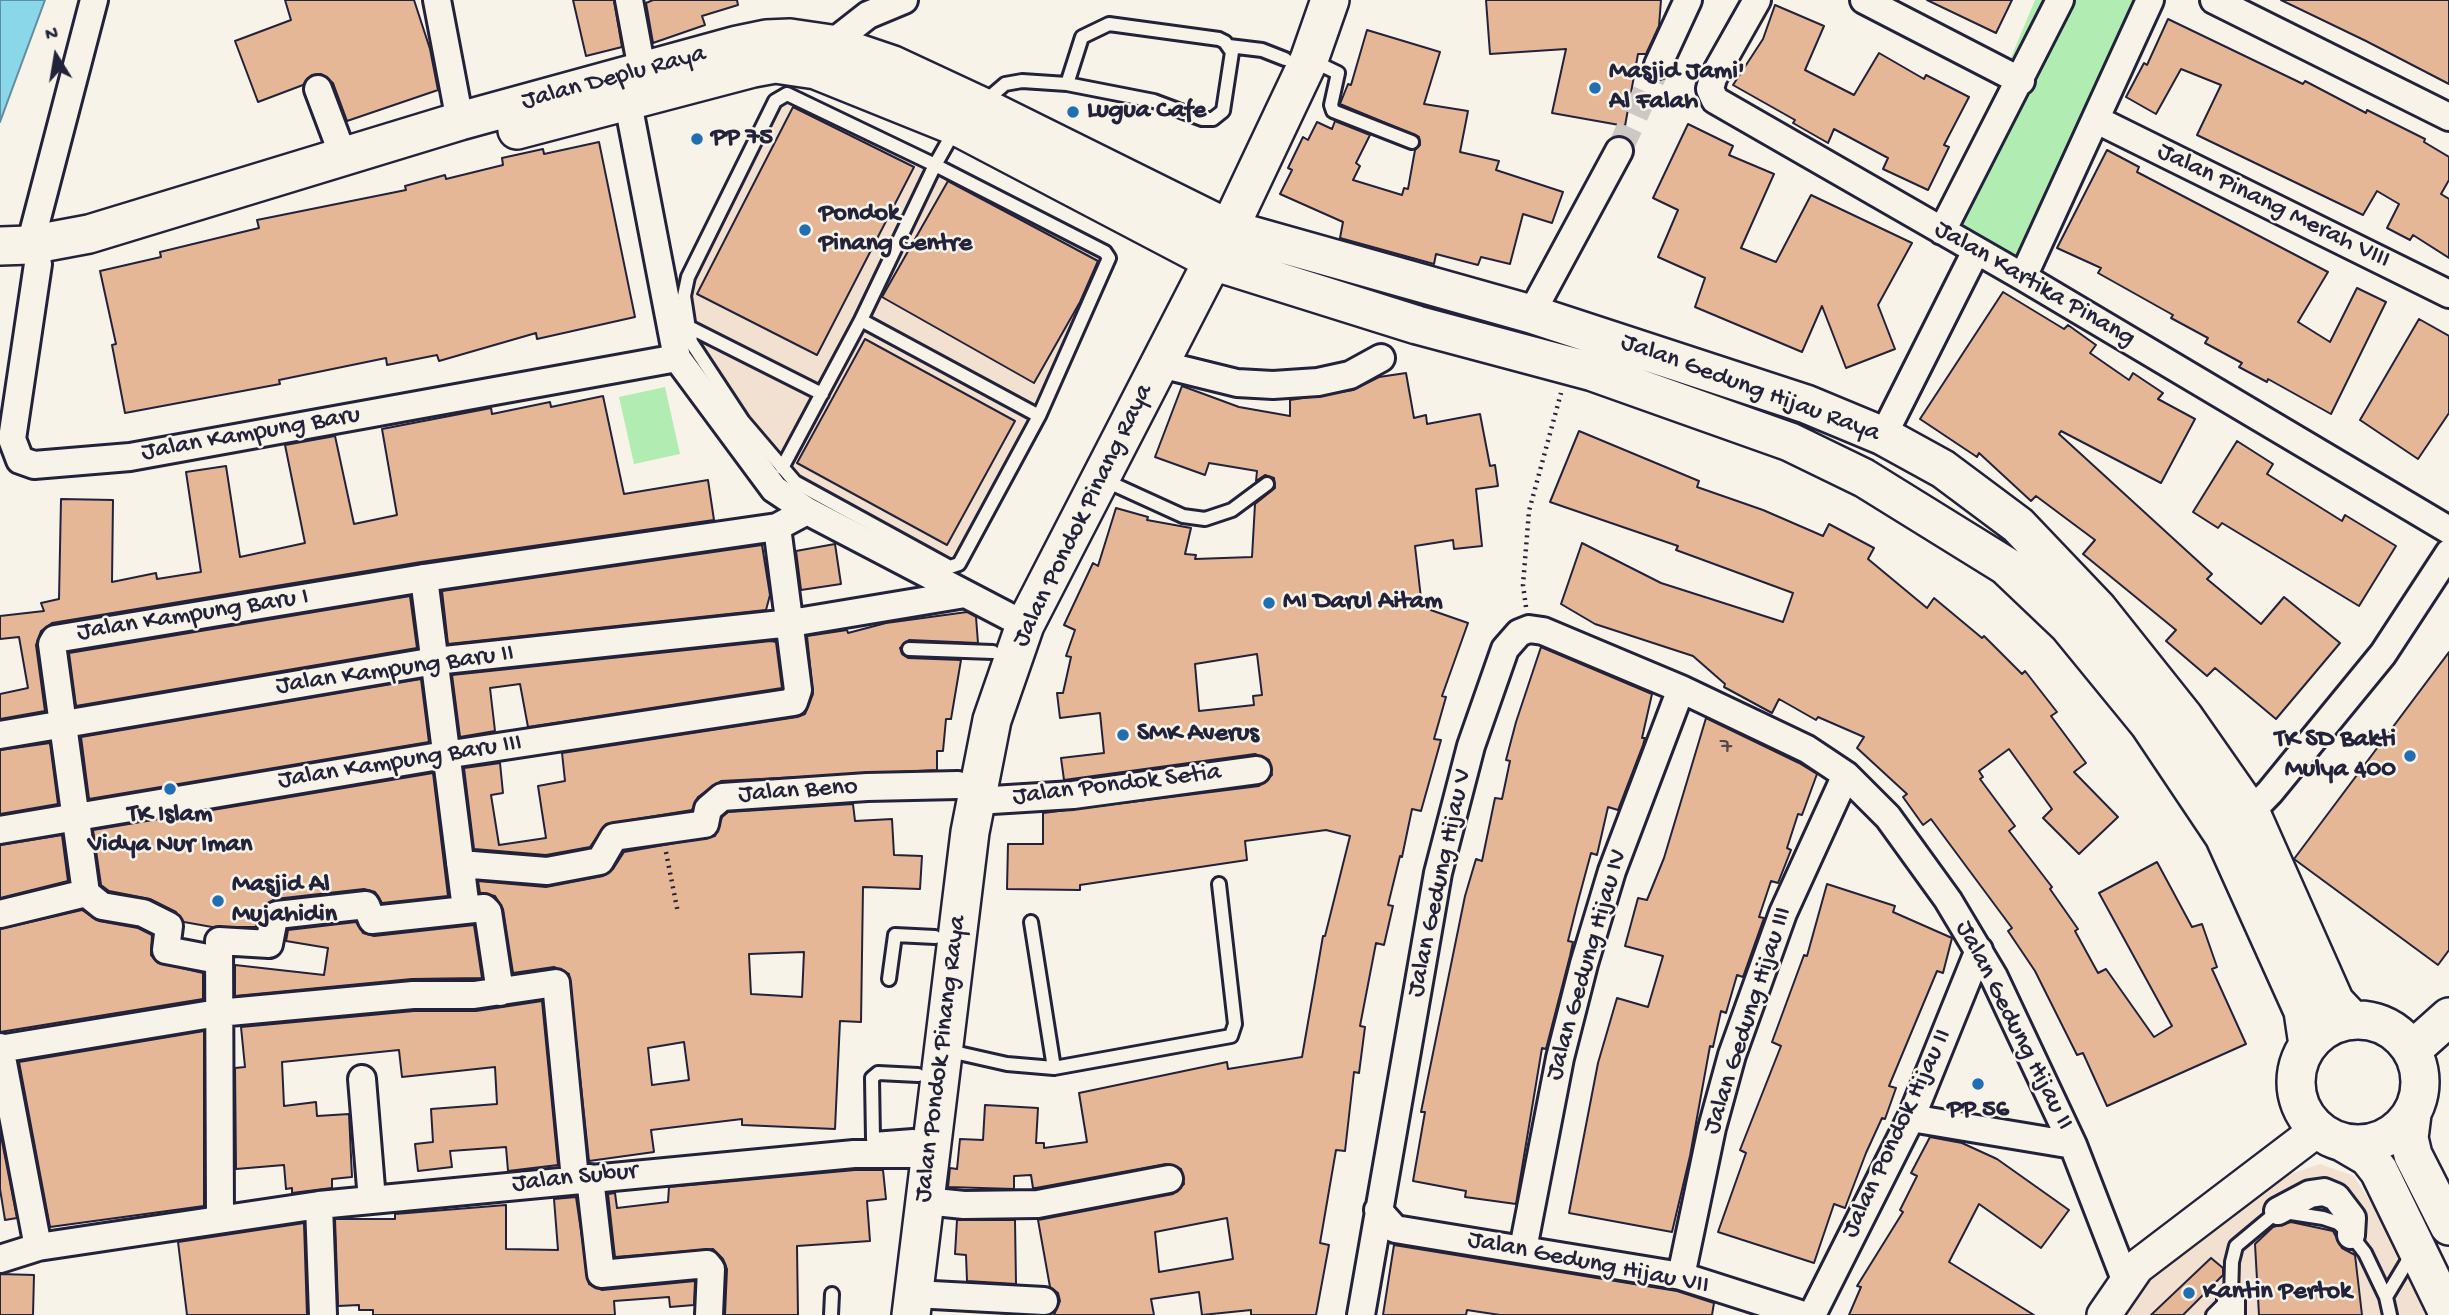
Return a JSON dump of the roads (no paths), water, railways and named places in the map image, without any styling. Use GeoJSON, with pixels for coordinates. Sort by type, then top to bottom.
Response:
{"type":"FeatureCollection","features":[{"type":"Feature","properties":{"kind":"main road","name":"Jalan Pondok Pinang Raya"},"geometry":{"type":"LineString","coordinates":[[1297,59],[1307,0]]}},
{"type":"Feature","properties":{"kind":"main road","name":"Jalan Pondok Pinang Raya"},"geometry":{"type":"LineString","coordinates":[[930,1063],[935,937],[968,784],[992,720],[1016,621],[1210,240],[1297,59],[1330,0]]}},
{"type":"Feature","properties":{"kind":"main road","name":"Jalan Deplu Raya"},"geometry":{"type":"LineString","coordinates":[[23,252],[91,252],[507,120],[642,70],[766,39],[823,57],[971,117],[1210,240]]}},
{"type":"Feature","properties":{"kind":"main road","name":"Jalan Deplu Raya"},"geometry":{"type":"LineString","coordinates":[[0,270],[23,252],[344,158],[460,121],[507,120],[628,103],[753,68],[823,57]]}},
{"type":"Feature","properties":{"kind":"main road","name":"Jalan Pondok Pinang Raya"},"geometry":{"type":"LineString","coordinates":[[905,1308],[918,1148],[968,784],[973,715],[993,652],[1016,621],[1100,478],[1160,364],[1210,240]]}},
{"type":"Feature","properties":{"kind":"main road","name":"Jalan Gedung Hijau Raya"},"geometry":{"type":"LineString","coordinates":[[1210,240],[1531,314],[1600,335],[1806,404],[1883,436],[1943,469],[2018,525],[2098,610],[2184,717],[2238,825],[2335,1002],[2352,1020]]}},
{"type":"Feature","properties":{"kind":"main road","name":"Jalan Gedung Hijau Raya"},"geometry":{"type":"LineString","coordinates":[[1210,240],[1418,325],[1581,369],[1790,442],[1864,478],[2006,566],[2068,625],[2149,724],[2238,825],[2303,1011],[2308,1045]]}},
{"type":"Feature","properties":{"kind":"main road"},"geometry":{"type":"LineString","coordinates":[[1581,369],[1600,335]]}},
{"type":"Feature","properties":{"kind":"main road"},"geometry":{"type":"LineString","coordinates":[[2412,1050],[2449,1017]]}},
{"type":"Feature","properties":{"kind":"main road"},"geometry":{"type":"LineString","coordinates":[[2449,1226],[2413,1155],[2409,1138],[2421,1082],[2412,1050],[2401,1036],[2386,1026],[2352,1020],[2320,1033],[2308,1045],[2299,1062],[2295,1080],[2297,1098],[2305,1116],[2331,1136],[2368,1157],[2379,1171],[2449,1315]]}},
{"type":"Feature","properties":{"kind":"main road"},"geometry":{"type":"LineString","coordinates":[[2331,1136],[2364,1145],[2383,1140],[2400,1129],[2412,1114]]}},
{"type":"Feature","properties":{"kind":"main road","name":"Jalan Pondok Pinang Raya"},"geometry":{"type":"LineString","coordinates":[[905,1308],[925,1200],[918,1148]]}},
{"type":"Feature","properties":{"kind":"street","name":"Jalan Kampung Baru"},"geometry":{"type":"LineString","coordinates":[[94,0],[23,252],[12,439],[20,460],[34,465],[130,457],[689,358]]}},
{"type":"Feature","properties":{"kind":"street"},"geometry":{"type":"LineString","coordinates":[[437,0],[460,121]]}},
{"type":"Feature","properties":{"kind":"street"},"geometry":{"type":"LineString","coordinates":[[629,0],[642,70],[628,103],[689,358],[774,489],[807,511],[1016,621]]}},
{"type":"Feature","properties":{"kind":"street"},"geometry":{"type":"LineString","coordinates":[[823,57],[866,7],[904,0]]}},
{"type":"Feature","properties":{"kind":"street"},"geometry":{"type":"LineString","coordinates":[[1657,65],[1688,0]]}},
{"type":"Feature","properties":{"kind":"street","name":"Jalan Kartika Pinang"},"geometry":{"type":"LineString","coordinates":[[1757,0],[1713,79],[1710,89],[1715,100],[2023,277],[2449,530]]}},
{"type":"Feature","properties":{"kind":"street"},"geometry":{"type":"LineString","coordinates":[[1864,0],[2021,80]]}},
{"type":"Feature","properties":{"kind":"street"},"geometry":{"type":"LineString","coordinates":[[1942,231],[2060,0]]}},
{"type":"Feature","properties":{"kind":"street"},"geometry":{"type":"LineString","coordinates":[[2023,277],[2150,0]]}},
{"type":"Feature","properties":{"kind":"street"},"geometry":{"type":"LineString","coordinates":[[2214,0],[2449,117]]}},
{"type":"Feature","properties":{"kind":"street"},"geometry":{"type":"LineString","coordinates":[[317,89],[344,158]]}},
{"type":"Feature","properties":{"kind":"street","name":"Jalan Pinang Merah VIII"},"geometry":{"type":"LineString","coordinates":[[2097,120],[2449,294]]}},
{"type":"Feature","properties":{"kind":"street"},"geometry":{"type":"LineString","coordinates":[[1531,314],[1619,151]]}},
{"type":"Feature","properties":{"kind":"street"},"geometry":{"type":"LineString","coordinates":[[1883,436],[1976,251]]}},
{"type":"Feature","properties":{"kind":"street"},"geometry":{"type":"LineString","coordinates":[[1160,364],[1237,383],[1273,385],[1318,382],[1350,375],[1381,358]]}},
{"type":"Feature","properties":{"kind":"street"},"geometry":{"type":"LineString","coordinates":[[807,511],[777,527],[791,623],[965,594]]}},
{"type":"Feature","properties":{"kind":"street","name":"Jalan Kampung Baru I"},"geometry":{"type":"LineString","coordinates":[[86,893],[52,644],[55,639],[424,578],[777,527]]}},
{"type":"Feature","properties":{"kind":"street"},"geometry":{"type":"LineString","coordinates":[[2238,825],[2383,654],[2449,552]]}},
{"type":"Feature","properties":{"kind":"street"},"geometry":{"type":"LineString","coordinates":[[424,578],[466,909]]}},
{"type":"Feature","properties":{"kind":"street","name":"Jalan Kampung Baru II"},"geometry":{"type":"LineString","coordinates":[[0,735],[436,661],[791,623]]}},
{"type":"Feature","properties":{"kind":"street","name":"Jalan Kampung Baru III"},"geometry":{"type":"LineString","coordinates":[[0,830],[445,755],[790,703],[798,697],[791,623]]}},
{"type":"Feature","properties":{"kind":"street","name":"Jalan Gedung Hijau V"},"geometry":{"type":"LineString","coordinates":[[1361,1315],[1438,873],[1464,771],[1505,649],[1519,633],[1529,629],[1543,631],[1681,688]]}},
{"type":"Feature","properties":{"kind":"street","name":"Jalan Gedung Hijau II"},"geometry":{"type":"LineString","coordinates":[[1681,688],[1807,749],[1846,775],[1908,842],[1979,950],[2073,1145],[2126,1282]]}},
{"type":"Feature","properties":{"kind":"street","name":"Jalan Gedung Hijau IV"},"geometry":{"type":"LineString","coordinates":[[1523,1249],[1554,1085],[1584,964],[1631,818],[1681,688]]}},
{"type":"Feature","properties":{"kind":"street","name":"Jalan Pondok Setia"},"geometry":{"type":"LineString","coordinates":[[968,784],[1064,796],[1257,770]]}},
{"type":"Feature","properties":{"kind":"street","name":"Jalan Gedung Hijau III"},"geometry":{"type":"LineString","coordinates":[[1681,1276],[1706,1152],[1732,1055],[1783,913],[1846,775]]}},
{"type":"Feature","properties":{"kind":"street","name":"Jalan Beno"},"geometry":{"type":"LineString","coordinates":[[460,864],[547,871],[600,861],[614,837],[705,824],[708,809],[722,797],[867,787],[968,784]]}},
{"type":"Feature","properties":{"kind":"street"},"geometry":{"type":"LineString","coordinates":[[0,914],[86,893],[102,906],[143,913],[169,926],[166,950],[218,951],[269,944],[277,915],[366,905],[372,920],[484,908],[488,912],[500,992]]}},
{"type":"Feature","properties":{"kind":"street","name":"Jalan Pondok Hijau II"},"geometry":{"type":"LineString","coordinates":[[1812,1315],[1910,1118],[1979,950]]}},
{"type":"Feature","properties":{"kind":"street"},"geometry":{"type":"LineString","coordinates":[[218,951],[220,1217]]}},
{"type":"Feature","properties":{"kind":"street"},"geometry":{"type":"LineString","coordinates":[[38,1247],[1,1048],[219,1013],[413,995],[500,992],[558,985],[583,1178],[601,1274],[707,1264],[711,1269],[709,1315]]}},
{"type":"Feature","properties":{"kind":"street"},"geometry":{"type":"LineString","coordinates":[[362,1079],[372,1200]]}},
{"type":"Feature","properties":{"kind":"street"},"geometry":{"type":"LineString","coordinates":[[1910,1118],[2073,1145]]}},
{"type":"Feature","properties":{"kind":"street"},"geometry":{"type":"LineString","coordinates":[[2104,1315],[2137,1267],[2331,1136]]}},
{"type":"Feature","properties":{"kind":"street","name":"Jalan Subur"},"geometry":{"type":"LineString","coordinates":[[0,1259],[38,1247],[220,1217],[318,1205],[918,1148]]}},
{"type":"Feature","properties":{"kind":"street"},"geometry":{"type":"LineString","coordinates":[[925,1200],[964,1205],[1038,1204],[1169,1179]]}},
{"type":"Feature","properties":{"kind":"street"},"geometry":{"type":"LineString","coordinates":[[2278,1211],[2310,1194],[2324,1192],[2336,1197],[2352,1218],[2351,1235]]}},
{"type":"Feature","properties":{"kind":"street"},"geometry":{"type":"LineString","coordinates":[[318,1205],[323,1315]]}},
{"type":"Feature","properties":{"kind":"street","name":"Jalan Gedung Hijau VII"},"geometry":{"type":"LineString","coordinates":[[1378,1210],[1395,1229],[1681,1276],[1803,1315]]}},
{"type":"Feature","properties":{"kind":"street"},"geometry":{"type":"LineString","coordinates":[[905,1308],[1044,1301]]}},
{"type":"Feature","properties":{"kind":"lane"},"geometry":{"type":"LineString","coordinates":[[1067,84],[1082,37],[1109,24],[1219,39],[1230,46],[1262,50],[1338,73],[1331,105],[1334,111],[1412,142]]}},
{"type":"Feature","properties":{"kind":"lane"},"geometry":{"type":"LineString","coordinates":[[782,468],[862,320],[947,142],[990,94],[1005,84],[1022,81],[1067,84],[1154,101],[1202,119],[1213,119],[1223,111],[1231,60],[1230,46]]}},
{"type":"Feature","properties":{"kind":"lane"},"geometry":{"type":"LineString","coordinates":[[791,94],[1105,252],[1110,258],[1039,415],[959,564],[950,567],[795,482],[689,358],[687,326],[684,296],[688,277],[775,102],[781,96],[791,94]]}},
{"type":"Feature","properties":{"kind":"lane"},"geometry":{"type":"LineString","coordinates":[[862,320],[1039,415]]}},
{"type":"Feature","properties":{"kind":"lane"},"geometry":{"type":"LineString","coordinates":[[687,326],[822,394]]}},
{"type":"Feature","properties":{"kind":"lane"},"geometry":{"type":"LineString","coordinates":[[1100,478],[1194,518],[1218,517],[1267,484]]}},
{"type":"Feature","properties":{"kind":"lane"},"geometry":{"type":"LineString","coordinates":[[909,649],[993,652]]}},
{"type":"Feature","properties":{"kind":"lane"},"geometry":{"type":"LineString","coordinates":[[930,1063],[1007,1064],[1054,1068],[1231,1036],[1235,1024],[1219,884]]}},
{"type":"Feature","properties":{"kind":"lane"},"geometry":{"type":"LineString","coordinates":[[1031,922],[1054,1068]]}},
{"type":"Feature","properties":{"kind":"lane"},"geometry":{"type":"LineString","coordinates":[[889,979],[895,935],[935,937]]}},
{"type":"Feature","properties":{"kind":"lane"},"geometry":{"type":"LineString","coordinates":[[2225,1309],[2236,1246],[2278,1211]]}},
{"type":"Feature","properties":{"kind":"lane"},"geometry":{"type":"LineString","coordinates":[[2351,1235],[2365,1254],[2386,1297],[2390,1315]]}},
{"type":"Feature","properties":{"kind":"lane"},"geometry":{"type":"LineString","coordinates":[[2386,1297],[2415,1248]]}},
{"type":"Feature","properties":{"kind":"lane"},"geometry":{"type":"LineString","coordinates":[[831,1315],[832,1294]]}},
{"type":"Feature","properties":{"kind":"water"},"geometry":{"type":"Polygon","coordinates":[[[0,0],[45,0],[0,122],[0,0]]]}},
{"type":"Feature","properties":{"kind":"tunnel"},"geometry":{"type":"LineString","coordinates":[[1619,151],[1658,65]]}},
{"type":"Feature","properties":{"kind":"place","name":"Masjid Jami' Al Falah"},"geometry":{"type":"Point","coordinates":[1595,88]}},
{"type":"Feature","properties":{"kind":"place","name":"Lugua Cafe"},"geometry":{"type":"Point","coordinates":[1073,112]}},
{"type":"Feature","properties":{"kind":"place","name":"PP 75"},"geometry":{"type":"Point","coordinates":[697,139]}},
{"type":"Feature","properties":{"kind":"place","name":"Pondok Pinang Centre"},"geometry":{"type":"Point","coordinates":[805,230]}},
{"type":"Feature","properties":{"kind":"place","name":"MI Darul Aitam"},"geometry":{"type":"Point","coordinates":[1269,603]}},
{"type":"Feature","properties":{"kind":"place","name":"SMK Averus"},"geometry":{"type":"Point","coordinates":[1123,735]}},
{"type":"Feature","properties":{"kind":"place","name":"TK SD Bakti Mulya 400"},"geometry":{"type":"Point","coordinates":[2410,756]}},
{"type":"Feature","properties":{"kind":"place","name":"TK Islam Vidya Nur Iman"},"geometry":{"type":"Point","coordinates":[170,789]}},
{"type":"Feature","properties":{"kind":"place","name":"Masjid Al Mujahidin"},"geometry":{"type":"Point","coordinates":[218,901]}},
{"type":"Feature","properties":{"kind":"place","name":"PP 56"},"geometry":{"type":"Point","coordinates":[1978,1084]}},
{"type":"Feature","properties":{"kind":"place","name":"Kantin Pertok"},"geometry":{"type":"Point","coordinates":[2189,1293]}}]}
